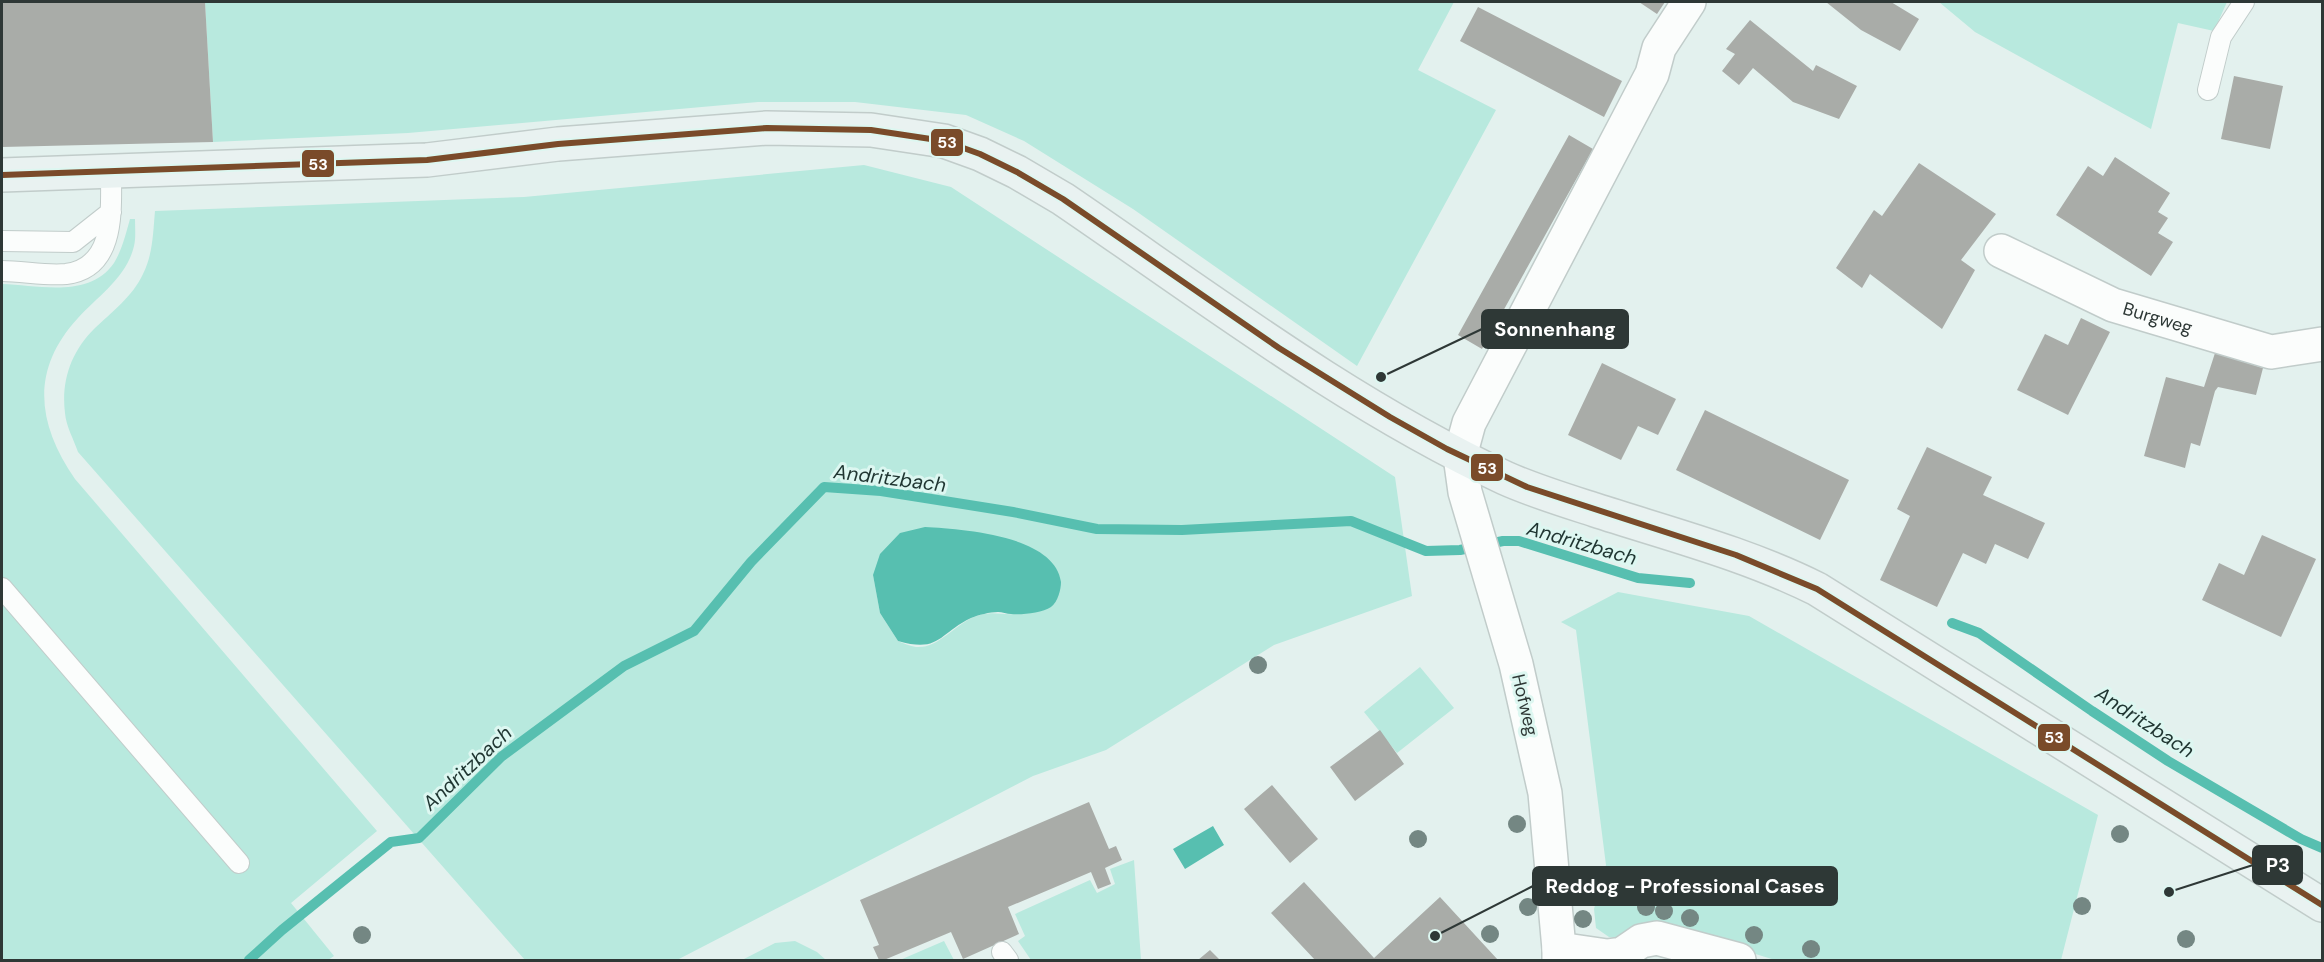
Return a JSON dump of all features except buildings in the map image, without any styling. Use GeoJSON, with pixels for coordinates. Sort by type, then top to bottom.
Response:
{"type":"FeatureCollection","features":[{"type":"Feature","properties":{"kind":"main road"},"geometry":{"type":"LineString","coordinates":[[2,175],[428,160],[558,144],[767,128],[871,130],[944,141],[980,154],[1017,172],[1063,199],[1362,401],[1460,456],[1544,494],[1779,570],[1817,590],[2322,905]]}},
{"type":"Feature","properties":{"kind":"street"},"geometry":{"type":"LineString","coordinates":[[1460,456],[1469,423],[1652,74],[1659,48],[1689,2]]}},
{"type":"Feature","properties":{"kind":"street","name":"Burgweg"},"geometry":{"type":"LineString","coordinates":[[2001,251],[2113,305],[2271,352],[2322,345]]}},
{"type":"Feature","properties":{"kind":"street","name":"Hofweg"},"geometry":{"type":"LineString","coordinates":[[1460,456],[1465,492],[1516,664],[1545,793],[1559,955]]}},
{"type":"Feature","properties":{"kind":"street"},"geometry":{"type":"LineString","coordinates":[[1559,955],[1622,954],[1641,941],[1657,938],[1739,960]]}},
{"type":"Feature","properties":{"kind":"lane"},"geometry":{"type":"LineString","coordinates":[[2208,90],[2221,37],[2244,2]]}},
{"type":"Feature","properties":{"kind":"lane"},"geometry":{"type":"LineString","coordinates":[[2,271],[64,274],[82,271],[97,261],[105,244],[111,212],[111,172]]}},
{"type":"Feature","properties":{"kind":"lane"},"geometry":{"type":"LineString","coordinates":[[2,241],[73,242],[111,212]]}},
{"type":"Feature","properties":{"kind":"lane"},"geometry":{"type":"LineString","coordinates":[[2,588],[239,863]]}},
{"type":"Feature","properties":{"kind":"shaded area"},"geometry":{"type":"Polygon","coordinates":[[[205,2],[1454,2],[1418,70],[1496,110],[1357,366],[1133,209],[1024,141],[966,115],[855,102],[758,102],[408,133],[213,142],[205,2]]]}},
{"type":"Feature","properties":{"kind":"shaded area"},"geometry":{"type":"Polygon","coordinates":[[[1939,2],[2227,2],[2214,31],[2178,23],[2151,129],[1975,32],[1939,2]]]}},
{"type":"Feature","properties":{"kind":"shaded area"},"geometry":{"type":"Polygon","coordinates":[[[864,165],[951,187],[1395,477],[1412,596],[1274,645],[1106,750],[1033,776],[677,960],[525,960],[78,452],[67,423],[64,401],[66,378],[79,347],[94,329],[128,297],[143,274],[151,251],[155,211],[524,197],[864,165]],[[873,575],[880,613],[898,641],[916,647],[932,644],[980,615],[1020,614],[1052,606],[873,575]]]}},
{"type":"Feature","properties":{"kind":"shaded area"},"geometry":{"type":"Polygon","coordinates":[[[130,219],[135,219],[135,240],[125,267],[111,285],[78,318],[52,357],[46,377],[44,397],[47,418],[62,458],[75,479],[377,831],[291,903],[334,956],[328,960],[2,960],[2,284],[62,287],[91,282],[114,263],[122,247],[130,219]]]}},
{"type":"Feature","properties":{"kind":"shaded area"},"geometry":{"type":"Polygon","coordinates":[[[925,527],[982,533],[1025,544],[1042,554],[1055,566],[1061,582],[1056,602],[1047,609],[1032,613],[995,612],[977,616],[931,643],[922,645],[898,641],[880,613],[873,575],[880,554],[900,533],[925,527]]]}},
{"type":"Feature","properties":{"kind":"shaded area"},"geometry":{"type":"Polygon","coordinates":[[[1618,592],[1749,616],[2098,815],[2061,960],[1775,960],[1678,930],[1627,941],[1609,937],[1596,928],[1594,909],[1606,865],[1576,630],[1561,622],[1618,592]]]}},
{"type":"Feature","properties":{"kind":"shaded area"},"geometry":{"type":"Polygon","coordinates":[[[1420,667],[1454,708],[1397,753],[1364,712],[1420,667]]]}},
{"type":"Feature","properties":{"kind":"shaded area"},"geometry":{"type":"Polygon","coordinates":[[[1213,826],[1224,845],[1185,869],[1173,849],[1213,826]]]}},
{"type":"Feature","properties":{"kind":"shaded area"},"geometry":{"type":"Polygon","coordinates":[[[1134,860],[1141,960],[1031,960],[1018,941],[1025,936],[1015,914],[1090,880],[1097,893],[1115,884],[1110,869],[1134,860]]]}},
{"type":"Feature","properties":{"kind":"shaded area"},"geometry":{"type":"Polygon","coordinates":[[[795,941],[817,952],[826,960],[742,960],[775,943],[795,941]]]}},
{"type":"Feature","properties":{"kind":"shaded area"},"geometry":{"type":"Polygon","coordinates":[[[944,941],[954,960],[900,960],[944,941]]]}},
{"type":"Feature","properties":{"kind":"waterway","name":"Andritzbach"},"geometry":{"type":"LineString","coordinates":[[249,960],[282,930],[391,842],[419,838],[501,757],[624,666],[694,631],[751,562],[824,487],[881,491],[1013,512],[1097,529],[1182,530],[1351,521],[1426,551],[1460,550],[1503,541],[1519,541],[1638,578],[1690,583]]}},
{"type":"Feature","properties":{"kind":"waterway","name":"Andritzbach"},"geometry":{"type":"LineString","coordinates":[[1952,623],[1979,633],[2168,761],[2301,839],[2322,848]]}},
{"type":"Feature","properties":{"kind":"transit line","name":"53"},"geometry":{"type":"LineString","coordinates":[[2,175],[427,160],[558,144],[767,128],[871,130],[944,141],[980,154],[1017,172],[1063,199],[1279,348],[1390,417],[1447,449],[1527,487],[1736,555],[1817,589],[2322,905]]}},
{"type":"Feature","properties":{"kind":"place","name":"Sonnenhang"},"geometry":{"type":"Point","coordinates":[1381,377]}},
{"type":"Feature","properties":{"kind":"place","name":"P3"},"geometry":{"type":"Point","coordinates":[2169,892]}},
{"type":"Feature","properties":{"kind":"place","name":"Reddog - Professional Cases"},"geometry":{"type":"Point","coordinates":[1435,936]}}]}
